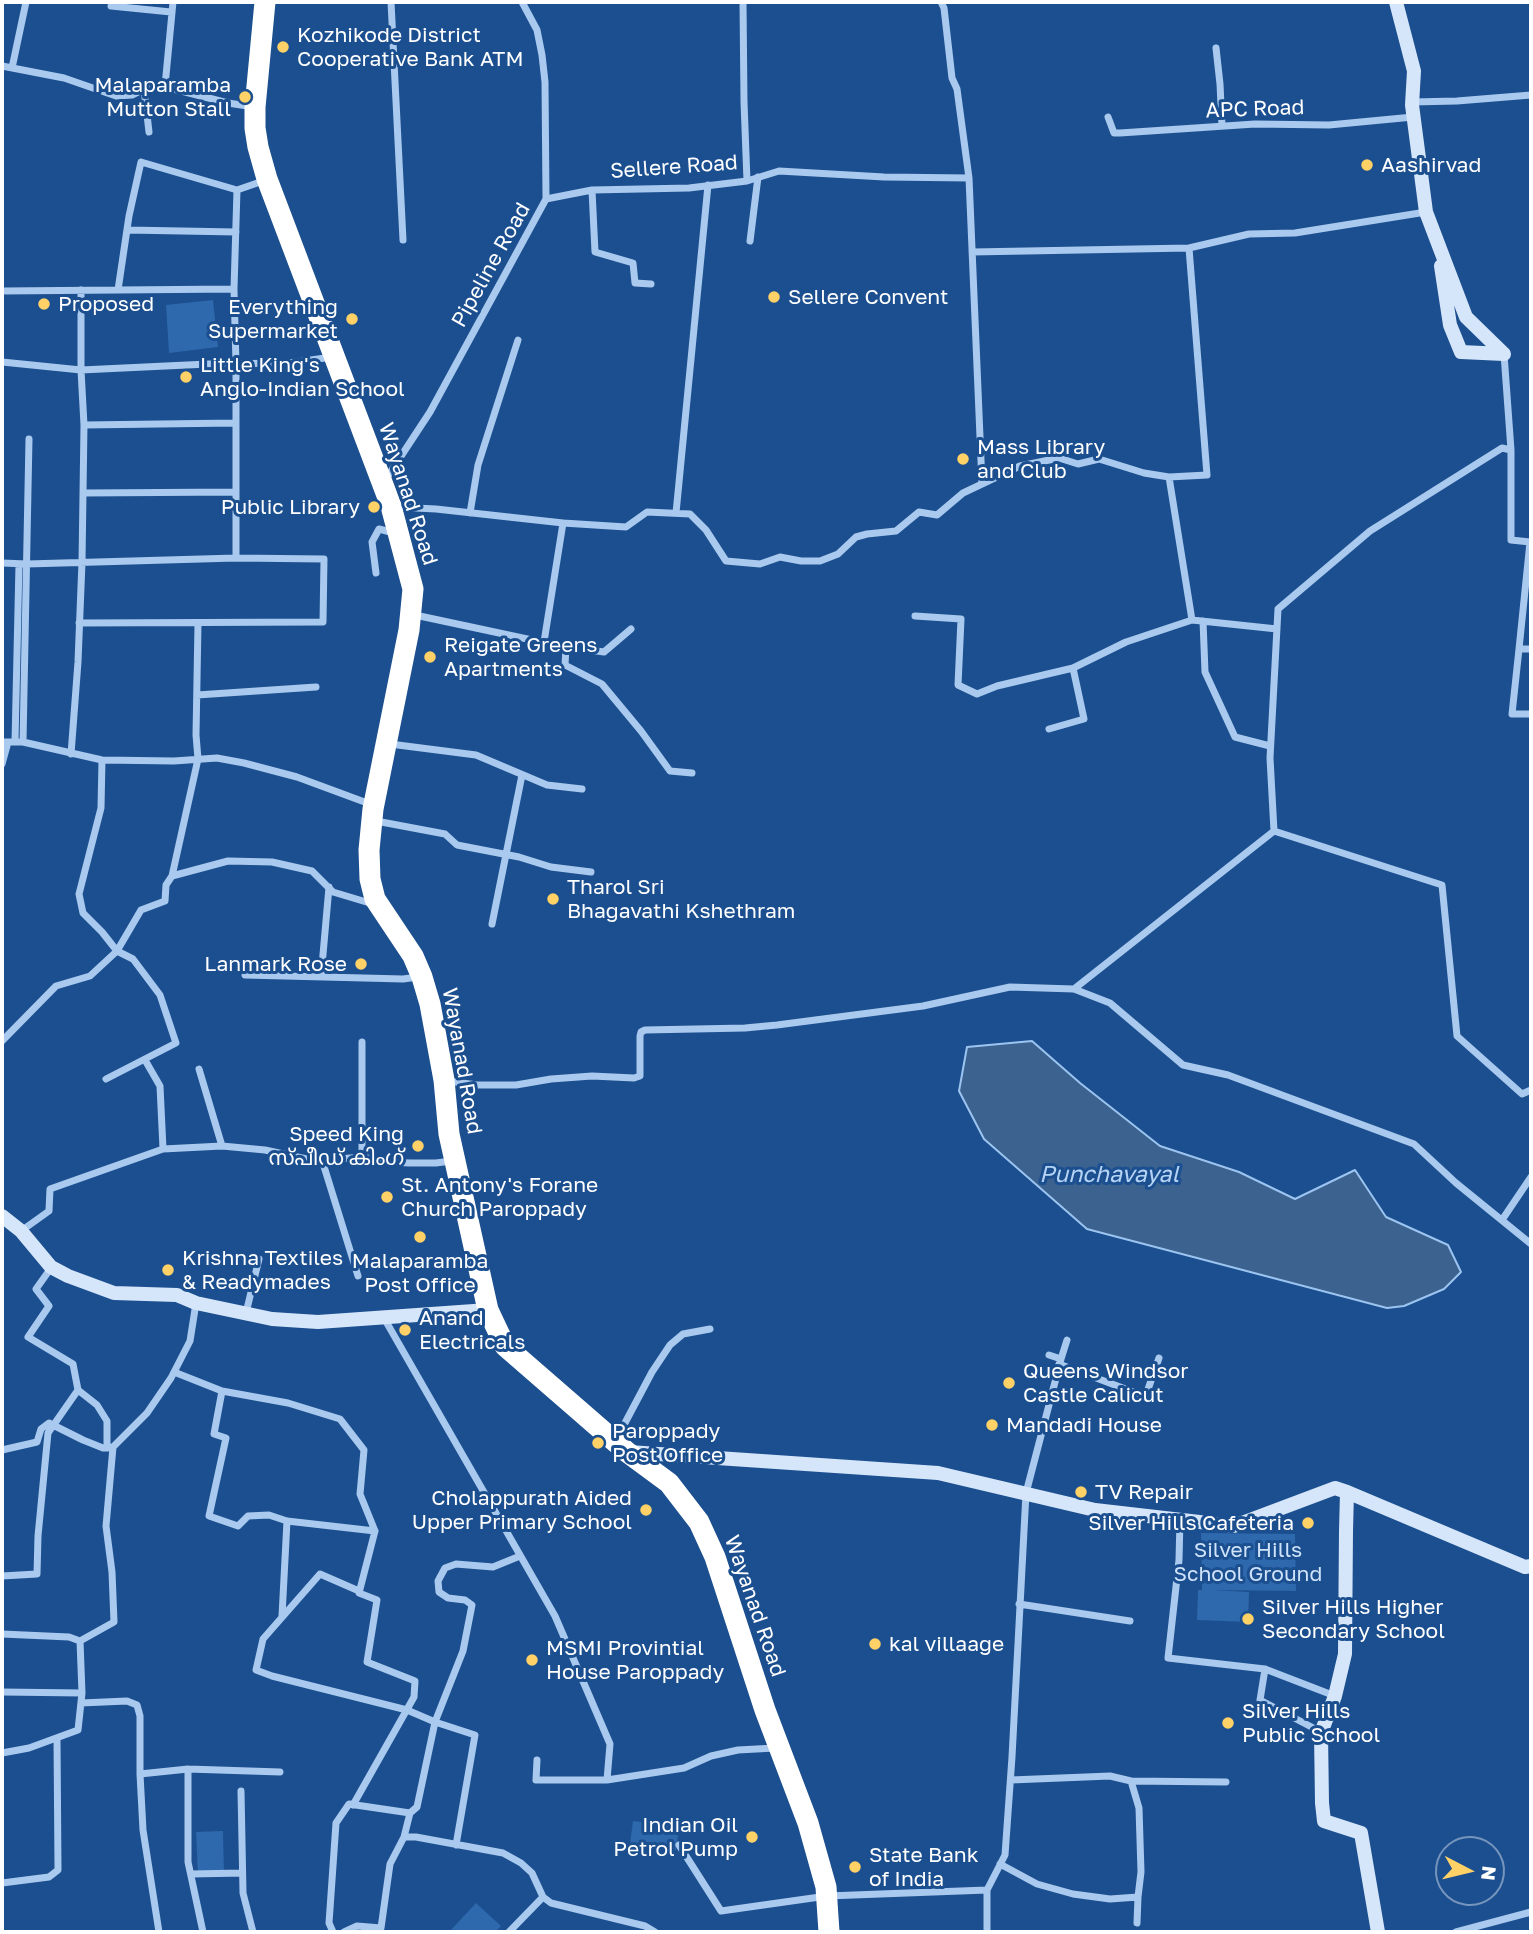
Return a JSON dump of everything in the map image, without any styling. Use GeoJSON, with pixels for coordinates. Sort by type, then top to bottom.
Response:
{"type":"FeatureCollection","features":[{"type":"Feature","properties":{"kind":"highway","name":"Wayanad Road"},"geometry":{"type":"LineString","coordinates":[[265,2],[255,128],[267,179],[391,506],[413,589],[409,630],[373,813],[369,850],[370,879],[375,899],[413,956],[430,1004],[444,1080],[449,1134],[488,1310],[505,1346],[621,1447],[669,1483],[699,1522],[715,1557],[765,1710],[820,1860],[827,1896],[829,1932]]}},
{"type":"Feature","properties":{"kind":"main road"},"geometry":{"type":"LineString","coordinates":[[1396,2],[1414,71],[1413,109],[1426,212],[1466,317],[1504,354]]}},
{"type":"Feature","properties":{"kind":"main road"},"geometry":{"type":"LineString","coordinates":[[1438,244],[1450,325],[1461,352],[1504,354]]}},
{"type":"Feature","properties":{"kind":"main road"},"geometry":{"type":"LineString","coordinates":[[2,1216],[22,1231],[51,1267],[114,1293],[177,1295],[196,1303],[272,1319],[318,1322],[488,1310]]}},
{"type":"Feature","properties":{"kind":"main road"},"geometry":{"type":"LineString","coordinates":[[621,1447],[938,1473],[1095,1510],[1234,1526],[1335,1488],[1525,1567],[1531,1566]]}},
{"type":"Feature","properties":{"kind":"main road"},"geometry":{"type":"LineString","coordinates":[[1348,1492],[1346,1654],[1335,1696],[1321,1732],[1324,1821],[1361,1833],[1378,1932]]}},
{"type":"Feature","properties":{"kind":"street"},"geometry":{"type":"LineString","coordinates":[[12,68],[26,2]]}},
{"type":"Feature","properties":{"kind":"street"},"geometry":{"type":"LineString","coordinates":[[165,86],[173,2]]}},
{"type":"Feature","properties":{"kind":"street"},"geometry":{"type":"LineString","coordinates":[[391,2],[402,240]]}},
{"type":"Feature","properties":{"kind":"street","name":"Pipeline Road"},"geometry":{"type":"LineString","coordinates":[[383,485],[430,412],[546,199],[545,82],[542,55],[537,30],[522,2]]}},
{"type":"Feature","properties":{"kind":"street"},"geometry":{"type":"LineString","coordinates":[[743,2],[747,181]]}},
{"type":"Feature","properties":{"kind":"street"},"geometry":{"type":"LineString","coordinates":[[941,2],[944,8],[952,78],[957,89],[969,178],[982,484]]}},
{"type":"Feature","properties":{"kind":"street"},"geometry":{"type":"LineString","coordinates":[[111,6],[171,12]]}},
{"type":"Feature","properties":{"kind":"street"},"geometry":{"type":"LineString","coordinates":[[1216,48],[1222,126]]}},
{"type":"Feature","properties":{"kind":"street"},"geometry":{"type":"LineString","coordinates":[[2,66],[64,78],[116,96],[132,95],[154,84],[255,107]]}},
{"type":"Feature","properties":{"kind":"street"},"geometry":{"type":"LineString","coordinates":[[144,89],[149,132]]}},
{"type":"Feature","properties":{"kind":"street","name":"APC Road"},"geometry":{"type":"LineString","coordinates":[[1108,117],[1114,133],[1222,126],[1329,125],[1457,101],[1531,95]]}},
{"type":"Feature","properties":{"kind":"street"},"geometry":{"type":"LineString","coordinates":[[118,290],[141,162],[237,190],[267,179]]}},
{"type":"Feature","properties":{"kind":"street","name":"Sellere Road"},"geometry":{"type":"LineString","coordinates":[[546,199],[592,190],[689,188],[747,181],[779,171],[969,178]]}},
{"type":"Feature","properties":{"kind":"street"},"geometry":{"type":"LineString","coordinates":[[750,241],[758,177]]}},
{"type":"Feature","properties":{"kind":"street"},"geometry":{"type":"LineString","coordinates":[[676,513],[708,185]]}},
{"type":"Feature","properties":{"kind":"street"},"geometry":{"type":"LineString","coordinates":[[236,558],[234,289],[237,190]]}},
{"type":"Feature","properties":{"kind":"street"},"geometry":{"type":"LineString","coordinates":[[592,190],[595,252],[633,263],[635,283],[651,284]]}},
{"type":"Feature","properties":{"kind":"street"},"geometry":{"type":"LineString","coordinates":[[972,252],[1189,248],[1249,234],[1295,233],[1426,212]]}},
{"type":"Feature","properties":{"kind":"street"},"geometry":{"type":"LineString","coordinates":[[127,230],[236,232]]}},
{"type":"Feature","properties":{"kind":"street"},"geometry":{"type":"LineString","coordinates":[[391,506],[626,527],[648,512],[690,514],[706,530],[726,561],[760,564],[780,557],[820,561],[838,554],[856,537],[896,531],[919,512],[937,514],[963,493],[1020,466],[1059,458],[1078,464],[1099,459],[1144,474],[1169,477],[1207,475],[1189,248]]}},
{"type":"Feature","properties":{"kind":"street"},"geometry":{"type":"LineString","coordinates":[[2,291],[234,289]]}},
{"type":"Feature","properties":{"kind":"street"},"geometry":{"type":"LineString","coordinates":[[71,754],[84,493],[81,290]]}},
{"type":"Feature","properties":{"kind":"street"},"geometry":{"type":"LineString","coordinates":[[470,513],[478,465],[518,340]]}},
{"type":"Feature","properties":{"kind":"street"},"geometry":{"type":"LineString","coordinates":[[1504,354],[1511,450],[1511,540],[1530,542],[1512,714],[1531,715]]}},
{"type":"Feature","properties":{"kind":"street"},"geometry":{"type":"LineString","coordinates":[[2,362],[81,370],[290,363],[333,357]]}},
{"type":"Feature","properties":{"kind":"street"},"geometry":{"type":"LineString","coordinates":[[84,425],[235,423]]}},
{"type":"Feature","properties":{"kind":"street"},"geometry":{"type":"LineString","coordinates":[[2,764],[12,742],[29,439]]}},
{"type":"Feature","properties":{"kind":"street"},"geometry":{"type":"LineString","coordinates":[[1274,831],[1270,746],[1278,609],[1370,531],[1502,447],[1511,450]]}},
{"type":"Feature","properties":{"kind":"street"},"geometry":{"type":"LineString","coordinates":[[1169,477],[1192,620]]}},
{"type":"Feature","properties":{"kind":"street"},"geometry":{"type":"LineString","coordinates":[[84,493],[235,492]]}},
{"type":"Feature","properties":{"kind":"street"},"geometry":{"type":"LineString","coordinates":[[544,642],[563,523]]}},
{"type":"Feature","properties":{"kind":"street"},"geometry":{"type":"LineString","coordinates":[[376,573],[372,542],[379,529],[398,534]]}},
{"type":"Feature","properties":{"kind":"street"},"geometry":{"type":"LineString","coordinates":[[2,563],[324,559],[323,622],[79,623]]}},
{"type":"Feature","properties":{"kind":"street"},"geometry":{"type":"LineString","coordinates":[[411,614],[566,647],[604,652],[631,629]]}},
{"type":"Feature","properties":{"kind":"street"},"geometry":{"type":"LineString","coordinates":[[915,616],[961,619],[958,685],[977,694],[997,686],[1073,668],[1126,642],[1192,620],[1277,629]]}},
{"type":"Feature","properties":{"kind":"street"},"geometry":{"type":"LineString","coordinates":[[1203,621],[1205,673],[1235,737],[1270,746]]}},
{"type":"Feature","properties":{"kind":"street"},"geometry":{"type":"LineString","coordinates":[[2,1041],[56,986],[90,976],[117,951],[141,910],[165,901],[166,885],[172,876],[198,759],[198,624]]}},
{"type":"Feature","properties":{"kind":"street"},"geometry":{"type":"LineString","coordinates":[[566,647],[565,665],[602,684],[670,771],[692,773]]}},
{"type":"Feature","properties":{"kind":"street"},"geometry":{"type":"LineString","coordinates":[[1519,649],[1531,649]]}},
{"type":"Feature","properties":{"kind":"street"},"geometry":{"type":"LineString","coordinates":[[1049,729],[1084,719],[1073,668]]}},
{"type":"Feature","properties":{"kind":"street"},"geometry":{"type":"LineString","coordinates":[[197,695],[316,687]]}},
{"type":"Feature","properties":{"kind":"street"},"geometry":{"type":"LineString","coordinates":[[12,742],[102,761],[217,758],[244,762],[297,777],[373,813],[445,834],[457,845],[506,854],[551,867],[591,872]]}},
{"type":"Feature","properties":{"kind":"street"},"geometry":{"type":"LineString","coordinates":[[386,744],[476,755],[547,785],[582,789]]}},
{"type":"Feature","properties":{"kind":"street"},"geometry":{"type":"LineString","coordinates":[[102,761],[101,808],[79,894],[83,913],[117,951],[133,959],[160,995],[176,1044],[106,1079]]}},
{"type":"Feature","properties":{"kind":"street"},"geometry":{"type":"LineString","coordinates":[[492,924],[522,775]]}},
{"type":"Feature","properties":{"kind":"street"},"geometry":{"type":"LineString","coordinates":[[1074,989],[1274,831]]}},
{"type":"Feature","properties":{"kind":"street"},"geometry":{"type":"LineString","coordinates":[[1274,831],[1442,885],[1457,1036],[1522,1094],[1531,1090]]}},
{"type":"Feature","properties":{"kind":"street"},"geometry":{"type":"LineString","coordinates":[[172,876],[228,861],[272,862],[312,871],[333,892],[380,907]]}},
{"type":"Feature","properties":{"kind":"street"},"geometry":{"type":"LineString","coordinates":[[321,977],[329,887]]}},
{"type":"Feature","properties":{"kind":"street"},"geometry":{"type":"LineString","coordinates":[[245,975],[403,979],[422,976]]}},
{"type":"Feature","properties":{"kind":"street"},"geometry":{"type":"LineString","coordinates":[[444,1080],[477,1085],[516,1085],[592,1076],[634,1078],[640,1076],[640,1036],[645,1030],[777,1025],[923,1006],[1010,987],[1074,989],[1110,1003],[1183,1065],[1228,1075],[1414,1144],[1456,1183],[1531,1244]]}},
{"type":"Feature","properties":{"kind":"street"},"geometry":{"type":"LineString","coordinates":[[362,1042],[362,1157]]}},
{"type":"Feature","properties":{"kind":"street"},"geometry":{"type":"LineString","coordinates":[[145,1060],[160,1086],[163,1149]]}},
{"type":"Feature","properties":{"kind":"street"},"geometry":{"type":"LineString","coordinates":[[199,1069],[222,1146]]}},
{"type":"Feature","properties":{"kind":"street"},"geometry":{"type":"LineString","coordinates":[[22,1231],[49,1211],[50,1189],[163,1149],[222,1146],[265,1150],[316,1161],[362,1157],[410,1163],[455,1160]]}},
{"type":"Feature","properties":{"kind":"street"},"geometry":{"type":"LineString","coordinates":[[322,1160],[358,1276]]}},
{"type":"Feature","properties":{"kind":"street"},"geometry":{"type":"LineString","coordinates":[[1502,1220],[1531,1177]]}},
{"type":"Feature","properties":{"kind":"street"},"geometry":{"type":"LineString","coordinates":[[246,1313],[259,1259]]}},
{"type":"Feature","properties":{"kind":"street"},"geometry":{"type":"LineString","coordinates":[[2,1633],[69,1637],[80,1641],[114,1622],[113,1572],[106,1526],[110,1447],[107,1421],[97,1405],[78,1390],[73,1364],[28,1337],[49,1306],[36,1289],[51,1267]]}},
{"type":"Feature","properties":{"kind":"street"},"geometry":{"type":"LineString","coordinates":[[2,1450],[37,1442],[44,1426],[49,1423],[103,1448],[110,1447],[147,1413],[174,1372],[190,1341],[196,1303]]}},
{"type":"Feature","properties":{"kind":"street"},"geometry":{"type":"LineString","coordinates":[[384,1317],[555,1616],[610,1744],[607,1780]]}},
{"type":"Feature","properties":{"kind":"street"},"geometry":{"type":"LineString","coordinates":[[621,1447],[652,1372],[670,1345],[682,1334],[710,1329]]}},
{"type":"Feature","properties":{"kind":"street"},"geometry":{"type":"LineString","coordinates":[[986,1932],[987,1890],[1005,1855],[1026,1493],[1067,1340]]}},
{"type":"Feature","properties":{"kind":"street"},"geometry":{"type":"LineString","coordinates":[[1049,1355],[1144,1396],[1159,1358]]}},
{"type":"Feature","properties":{"kind":"street"},"geometry":{"type":"LineString","coordinates":[[174,1372],[222,1391],[288,1403],[340,1419],[364,1450],[359,1494],[375,1531],[359,1591]]}},
{"type":"Feature","properties":{"kind":"street"},"geometry":{"type":"LineString","coordinates":[[2,1576],[37,1574],[48,1433],[78,1390]]}},
{"type":"Feature","properties":{"kind":"street"},"geometry":{"type":"LineString","coordinates":[[222,1391],[214,1434],[226,1438],[209,1516],[238,1526],[248,1516],[269,1515],[287,1521],[375,1531]]}},
{"type":"Feature","properties":{"kind":"street"},"geometry":{"type":"LineString","coordinates":[[1180,1520],[1179,1560],[1167,1658],[1265,1670],[1335,1696]]}},
{"type":"Feature","properties":{"kind":"street"},"geometry":{"type":"LineString","coordinates":[[282,1617],[287,1521]]}},
{"type":"Feature","properties":{"kind":"street"},"geometry":{"type":"LineString","coordinates":[[344,1932],[357,1926],[383,1931],[390,1864],[404,1837],[410,1813],[417,1807],[435,1722],[463,1651],[472,1605],[465,1600],[448,1598],[439,1592],[438,1581],[445,1568],[456,1564],[493,1567],[520,1556]]}},
{"type":"Feature","properties":{"kind":"street"},"geometry":{"type":"LineString","coordinates":[[353,1805],[407,1710],[414,1697],[415,1681],[367,1662],[377,1600],[320,1574],[262,1639],[257,1670],[407,1710],[475,1734],[456,1845]]}},
{"type":"Feature","properties":{"kind":"street"},"geometry":{"type":"LineString","coordinates":[[1019,1604],[1130,1621]]}},
{"type":"Feature","properties":{"kind":"street"},"geometry":{"type":"LineString","coordinates":[[2,1753],[29,1748],[78,1730],[82,1692],[80,1641]]}},
{"type":"Feature","properties":{"kind":"street"},"geometry":{"type":"LineString","coordinates":[[1265,1670],[1260,1700],[1321,1732]]}},
{"type":"Feature","properties":{"kind":"street"},"geometry":{"type":"LineString","coordinates":[[2,1692],[82,1692]]}},
{"type":"Feature","properties":{"kind":"street"},"geometry":{"type":"LineString","coordinates":[[81,1703],[127,1701],[137,1705],[140,1716],[143,1830],[159,1932]]}},
{"type":"Feature","properties":{"kind":"street"},"geometry":{"type":"LineString","coordinates":[[2,1883],[49,1877],[58,1870],[57,1738]]}},
{"type":"Feature","properties":{"kind":"street"},"geometry":{"type":"LineString","coordinates":[[537,1760],[536,1780],[607,1780],[684,1768],[711,1756],[738,1750],[780,1748]]}},
{"type":"Feature","properties":{"kind":"street"},"geometry":{"type":"LineString","coordinates":[[140,1774],[188,1769],[280,1772]]}},
{"type":"Feature","properties":{"kind":"street"},"geometry":{"type":"LineString","coordinates":[[188,1769],[188,1862],[203,1932]]}},
{"type":"Feature","properties":{"kind":"street"},"geometry":{"type":"LineString","coordinates":[[1011,1780],[1110,1776],[1131,1781],[1226,1782]]}},
{"type":"Feature","properties":{"kind":"street"},"geometry":{"type":"LineString","coordinates":[[1131,1781],[1139,1808],[1141,1872],[1137,1923]]}},
{"type":"Feature","properties":{"kind":"street"},"geometry":{"type":"LineString","coordinates":[[240,1791],[243,1894],[253,1932]]}},
{"type":"Feature","properties":{"kind":"street"},"geometry":{"type":"LineString","coordinates":[[333,1932],[329,1923],[336,1824],[349,1804],[410,1813]]}},
{"type":"Feature","properties":{"kind":"street"},"geometry":{"type":"LineString","coordinates":[[404,1837],[503,1853],[532,1873],[543,1897],[551,1903],[645,1926],[655,1932]]}},
{"type":"Feature","properties":{"kind":"street"},"geometry":{"type":"LineString","coordinates":[[679,1845],[721,1911],[827,1896],[987,1890]]}},
{"type":"Feature","properties":{"kind":"street"},"geometry":{"type":"LineString","coordinates":[[1000,1864],[1037,1884],[1073,1894],[1110,1899],[1138,1897]]}},
{"type":"Feature","properties":{"kind":"street"},"geometry":{"type":"LineString","coordinates":[[191,1874],[242,1873]]}},
{"type":"Feature","properties":{"kind":"street"},"geometry":{"type":"LineString","coordinates":[[509,1932],[543,1897]]}},
{"type":"Feature","properties":{"kind":"street"},"geometry":{"type":"LineString","coordinates":[[1456,1932],[1531,1912]]}},
{"type":"Feature","properties":{"kind":"green space"},"geometry":{"type":"Polygon","coordinates":[[[213,300],[218,347],[169,353],[166,305],[213,300]]]}},
{"type":"Feature","properties":{"kind":"green space","name":"Silver Hills School Ground"},"geometry":{"type":"Polygon","coordinates":[[[1201,1533],[1295,1534],[1296,1591],[1211,1590],[1249,1592],[1248,1622],[1197,1620],[1198,1590],[1202,1590],[1201,1533]]]}},
{"type":"Feature","properties":{"kind":"green space"},"geometry":{"type":"Polygon","coordinates":[[[633,1821],[679,1827],[676,1850],[630,1844],[633,1821]]]}},
{"type":"Feature","properties":{"kind":"green space"},"geometry":{"type":"Polygon","coordinates":[[[223,1831],[224,1877],[198,1877],[196,1832],[223,1831]]]}},
{"type":"Feature","properties":{"kind":"green space"},"geometry":{"type":"Polygon","coordinates":[[[476,1903],[501,1926],[495,1932],[449,1932],[476,1903]]]}},
{"type":"Feature","properties":{"kind":"water","name":"Punchavayal"},"geometry":{"type":"Polygon","coordinates":[[[1032,1041],[1160,1146],[1239,1172],[1295,1199],[1355,1170],[1386,1217],[1448,1245],[1461,1272],[1444,1289],[1404,1306],[1387,1308],[1087,1229],[984,1139],[959,1091],[967,1047],[1032,1041]]]}},
{"type":"Feature","properties":{"kind":"place","name":"Kozhikode District Cooperative Bank ATM"},"geometry":{"type":"Point","coordinates":[283,47]}},
{"type":"Feature","properties":{"kind":"place","name":"Malaparamba Mutton Stall"},"geometry":{"type":"Point","coordinates":[245,97]}},
{"type":"Feature","properties":{"kind":"place","name":"Aashirvad"},"geometry":{"type":"Point","coordinates":[1367,165]}},
{"type":"Feature","properties":{"kind":"place","name":"Sellere Convent"},"geometry":{"type":"Point","coordinates":[774,297]}},
{"type":"Feature","properties":{"kind":"place","name":"Proposed"},"geometry":{"type":"Point","coordinates":[44,304]}},
{"type":"Feature","properties":{"kind":"place","name":"Everything Supermarket"},"geometry":{"type":"Point","coordinates":[352,319]}},
{"type":"Feature","properties":{"kind":"place","name":"Little King's Anglo-Indian School"},"geometry":{"type":"Point","coordinates":[186,377]}},
{"type":"Feature","properties":{"kind":"place","name":"Mass Library and Club"},"geometry":{"type":"Point","coordinates":[963,459]}},
{"type":"Feature","properties":{"kind":"place","name":"Public Library"},"geometry":{"type":"Point","coordinates":[374,507]}},
{"type":"Feature","properties":{"kind":"place","name":"Reigate Greens Apartments"},"geometry":{"type":"Point","coordinates":[430,657]}},
{"type":"Feature","properties":{"kind":"place","name":"Tharol Sri Bhagavathi Kshethram"},"geometry":{"type":"Point","coordinates":[553,899]}},
{"type":"Feature","properties":{"kind":"place","name":"Lanmark Rose"},"geometry":{"type":"Point","coordinates":[361,964]}},
{"type":"Feature","properties":{"kind":"place","name":"Speed King സ്പീഡ് കിംഗ്"},"geometry":{"type":"Point","coordinates":[418,1146]}},
{"type":"Feature","properties":{"kind":"place","name":"St. Antony's Forane Church Paroppady"},"geometry":{"type":"Point","coordinates":[387,1197]}},
{"type":"Feature","properties":{"kind":"place","name":"Malaparamba Post Office"},"geometry":{"type":"Point","coordinates":[420,1237]}},
{"type":"Feature","properties":{"kind":"place","name":"Krishna Textiles & Readymades"},"geometry":{"type":"Point","coordinates":[168,1270]}},
{"type":"Feature","properties":{"kind":"place","name":"Anand Electricals"},"geometry":{"type":"Point","coordinates":[405,1330]}},
{"type":"Feature","properties":{"kind":"place","name":"Queens Windsor Castle Calicut"},"geometry":{"type":"Point","coordinates":[1009,1383]}},
{"type":"Feature","properties":{"kind":"place","name":"Mandadi House"},"geometry":{"type":"Point","coordinates":[992,1425]}},
{"type":"Feature","properties":{"kind":"place","name":"Paroppady Post Office"},"geometry":{"type":"Point","coordinates":[598,1443]}},
{"type":"Feature","properties":{"kind":"place","name":"TV Repair"},"geometry":{"type":"Point","coordinates":[1081,1492]}},
{"type":"Feature","properties":{"kind":"place","name":"Cholappurath Aided Upper Primary School"},"geometry":{"type":"Point","coordinates":[646,1510]}},
{"type":"Feature","properties":{"kind":"place","name":"Silver Hills Cafeteria"},"geometry":{"type":"Point","coordinates":[1308,1523]}},
{"type":"Feature","properties":{"kind":"place","name":"Silver Hills Higher Secondary School"},"geometry":{"type":"Point","coordinates":[1248,1619]}},
{"type":"Feature","properties":{"kind":"place","name":"kal villaage"},"geometry":{"type":"Point","coordinates":[875,1644]}},
{"type":"Feature","properties":{"kind":"place","name":"MSMI Provintial House Paroppady"},"geometry":{"type":"Point","coordinates":[532,1660]}},
{"type":"Feature","properties":{"kind":"place","name":"Silver Hills Public School"},"geometry":{"type":"Point","coordinates":[1228,1723]}},
{"type":"Feature","properties":{"kind":"place","name":"Indian Oil Petrol Pump"},"geometry":{"type":"Point","coordinates":[752,1837]}},
{"type":"Feature","properties":{"kind":"place","name":"State Bank of India"},"geometry":{"type":"Point","coordinates":[855,1867]}}]}
